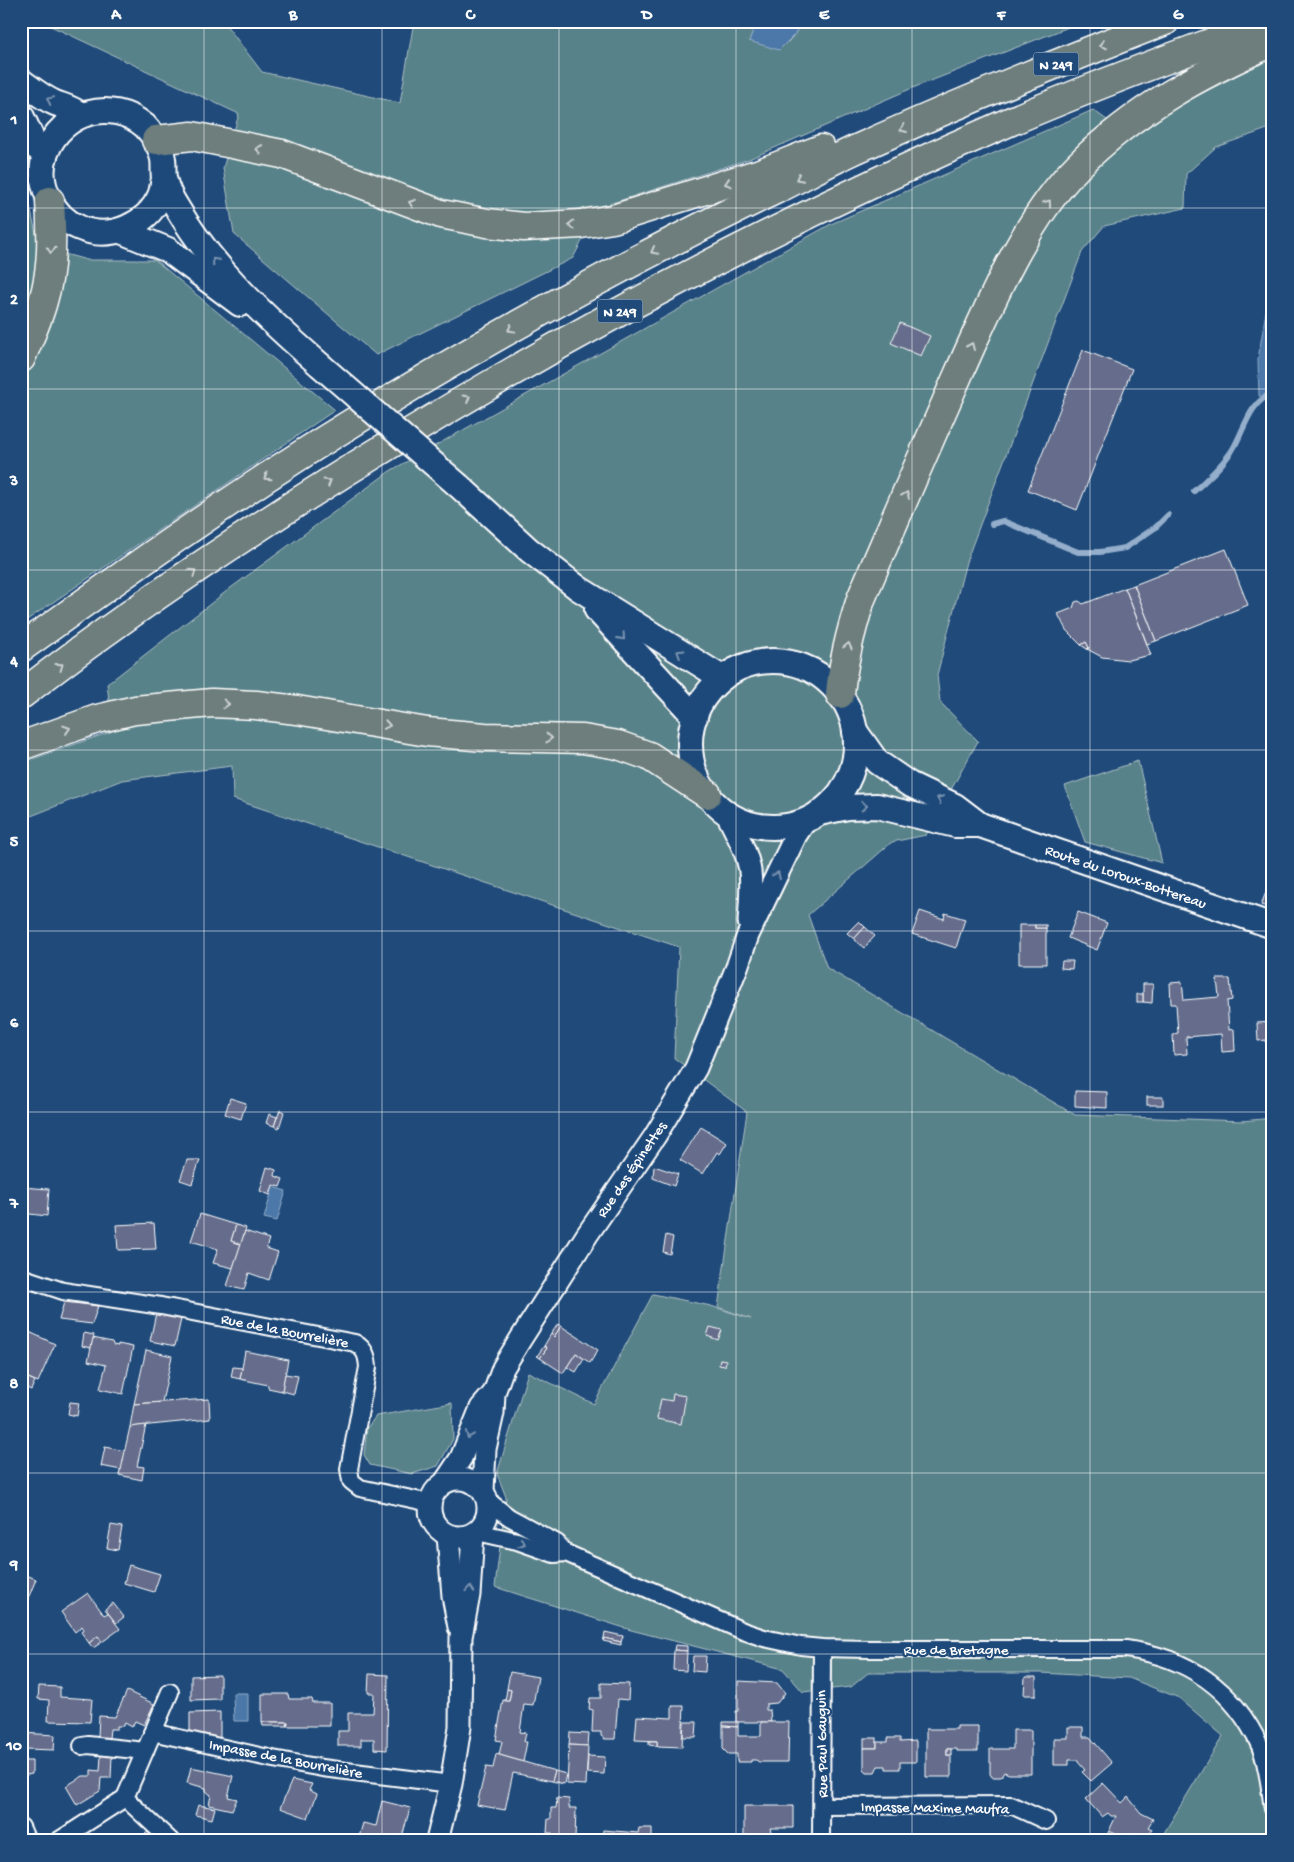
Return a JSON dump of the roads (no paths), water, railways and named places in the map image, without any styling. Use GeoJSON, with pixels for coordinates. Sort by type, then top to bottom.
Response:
{"type":"FeatureCollection","features":[{"type":"Feature","properties":{"kind":"highway","name":"N 249"},"geometry":{"type":"LineString","coordinates":[[21,648],[158,550],[348,425],[464,356],[592,284],[858,148],[1058,63],[1165,21]]}},
{"type":"Feature","properties":{"kind":"highway","name":"N 249"},"geometry":{"type":"LineString","coordinates":[[21,695],[114,627],[305,496],[465,398],[599,322],[748,244],[953,147],[1011,121],[1096,87],[1270,21]]}},
{"type":"Feature","properties":{"kind":"highway"},"geometry":{"type":"LineString","coordinates":[[840,694],[842,671],[861,599],[986,312],[1017,251],[1047,203],[1078,166],[1124,125],[1201,76],[1273,42]]}},
{"type":"Feature","properties":{"kind":"highway"},"geometry":{"type":"LineString","coordinates":[[156,140],[192,136],[282,154],[441,214],[487,223],[524,227],[581,224],[613,219],[760,173],[823,149],[858,148]]}},
{"type":"Feature","properties":{"kind":"highway"},"geometry":{"type":"LineString","coordinates":[[21,358],[43,300],[47,282],[52,234],[50,201]]}},
{"type":"Feature","properties":{"kind":"highway"},"geometry":{"type":"LineString","coordinates":[[21,746],[96,719],[135,710],[212,703],[256,705],[427,732],[485,737],[583,739],[618,744],[649,756],[717,803]]}},
{"type":"Feature","properties":{"kind":"main road"},"geometry":{"type":"LineString","coordinates":[[21,81],[56,104],[70,107],[81,115]]}},
{"type":"Feature","properties":{"kind":"main road"},"geometry":{"type":"LineString","coordinates":[[98,111],[115,112],[131,117],[145,127],[156,140],[163,158],[164,178],[160,196],[151,211],[137,223],[121,231],[100,233],[80,228],[63,217],[50,201],[44,186],[42,170],[45,154],[53,138],[65,124],[81,115],[98,111]]}},
{"type":"Feature","properties":{"kind":"main road"},"geometry":{"type":"LineString","coordinates":[[21,115],[36,146],[45,154]]}},
{"type":"Feature","properties":{"kind":"main road"},"geometry":{"type":"LineString","coordinates":[[164,178],[174,204],[199,243],[236,285],[285,334],[459,486],[529,550],[578,588],[722,678]]}},
{"type":"Feature","properties":{"kind":"main road"},"geometry":{"type":"LineString","coordinates":[[121,231],[168,250],[228,296],[285,334]]}},
{"type":"Feature","properties":{"kind":"main road"},"geometry":{"type":"LineString","coordinates":[[578,588],[695,717]]}},
{"type":"Feature","properties":{"kind":"main road"},"geometry":{"type":"LineString","coordinates":[[774,661],[788,662],[809,669],[822,677],[840,694],[852,718],[855,731],[854,755],[849,776],[835,799],[811,817],[782,826],[771,827],[750,823],[717,803],[697,777],[691,754],[690,740],[695,717],[708,693],[722,678],[738,668],[774,661]]}},
{"type":"Feature","properties":{"kind":"main road","name":"Route du Loroux-Bottereau"},"geometry":{"type":"LineString","coordinates":[[855,731],[877,762],[909,784],[955,806],[980,825],[1273,926]]}},
{"type":"Feature","properties":{"kind":"main road","name":"Route du Loroux-Bottereau"},"geometry":{"type":"LineString","coordinates":[[811,817],[848,807],[877,806],[955,825],[980,825]]}},
{"type":"Feature","properties":{"kind":"street","name":"Rue des Épinettes"},"geometry":{"type":"LineString","coordinates":[[717,803],[741,844],[749,869],[751,894],[748,935]]}},
{"type":"Feature","properties":{"kind":"street","name":"Rue des Épinettes"},"geometry":{"type":"LineString","coordinates":[[485,1496],[485,1449],[493,1414],[494,1393],[504,1368],[539,1309],[656,1136],[696,1068],[748,935],[796,835],[811,817]]}},
{"type":"Feature","properties":{"kind":"street","name":"Rue de la Bourrelière"},"geometry":{"type":"LineString","coordinates":[[21,1277],[63,1292],[160,1306],[355,1343],[367,1355],[368,1367],[349,1469],[351,1481],[360,1488],[430,1504]]}},
{"type":"Feature","properties":{"kind":"street","name":"Rue des Épinettes"},"geometry":{"type":"LineString","coordinates":[[445,1482],[461,1458],[481,1408],[494,1393]]}},
{"type":"Feature","properties":{"kind":"street"},"geometry":{"type":"LineString","coordinates":[[459,1479],[466,1480],[478,1486],[485,1496],[487,1518],[475,1533],[461,1538],[448,1536],[436,1526],[432,1519],[430,1504],[433,1495],[445,1482],[459,1479]]}},
{"type":"Feature","properties":{"kind":"street","name":"Rue de Bretagne"},"geometry":{"type":"LineString","coordinates":[[485,1496],[509,1517],[557,1543],[566,1553],[743,1631],[764,1638],[822,1648],[1126,1649],[1145,1651],[1167,1658],[1211,1682],[1228,1697],[1246,1720],[1260,1747],[1273,1809]]}},
{"type":"Feature","properties":{"kind":"street"},"geometry":{"type":"LineString","coordinates":[[437,1841],[451,1784],[460,1727],[461,1636],[469,1595],[475,1533]]}},
{"type":"Feature","properties":{"kind":"street","name":"Rue de Bretagne"},"geometry":{"type":"LineString","coordinates":[[475,1533],[517,1541],[554,1554],[566,1553]]}},
{"type":"Feature","properties":{"kind":"street"},"geometry":{"type":"LineString","coordinates":[[448,1536],[453,1596],[461,1636]]}},
{"type":"Feature","properties":{"kind":"street","name":"Rue Paul Gauguin"},"geometry":{"type":"LineString","coordinates":[[822,1648],[820,1658],[822,1841]]}},
{"type":"Feature","properties":{"kind":"street"},"geometry":{"type":"LineString","coordinates":[[58,1841],[126,1798],[170,1692]]}},
{"type":"Feature","properties":{"kind":"street","name":"Impasse de la Bourrelière"},"geometry":{"type":"LineString","coordinates":[[152,1732],[322,1768],[451,1784]]}},
{"type":"Feature","properties":{"kind":"street"},"geometry":{"type":"LineString","coordinates":[[82,1746],[145,1751]]}},
{"type":"Feature","properties":{"kind":"street"},"geometry":{"type":"LineString","coordinates":[[126,1798],[170,1841]]}},
{"type":"Feature","properties":{"kind":"street","name":"Impasse Maxime Maufra"},"geometry":{"type":"LineString","coordinates":[[822,1806],[1011,1805],[1046,1821]]}},
{"type":"Feature","properties":{"kind":"street"},"geometry":{"type":"LineString","coordinates":[[21,1827],[27,1841]]}},
{"type":"Feature","properties":{"kind":"water"},"geometry":{"type":"Polygon","coordinates":[[[757,21],[801,21],[795,34],[779,50],[749,41],[757,21]]]}},
{"type":"Feature","properties":{"kind":"water"},"geometry":{"type":"Polygon","coordinates":[[[1273,270],[1273,315],[1267,360],[1269,396],[1259,396],[1258,359],[1273,270]]]}},
{"type":"Feature","properties":{"kind":"water"},"geometry":{"type":"Polygon","coordinates":[[[273,1187],[286,1191],[277,1221],[264,1218],[273,1187]]]}},
{"type":"Feature","properties":{"kind":"water"},"geometry":{"type":"Polygon","coordinates":[[[233,1693],[248,1693],[248,1721],[234,1721],[233,1693]]]}},
{"type":"Feature","properties":{"kind":"waterway"},"geometry":{"type":"LineString","coordinates":[[1194,491],[1229,455],[1253,409],[1265,397],[1273,393]]}},
{"type":"Feature","properties":{"kind":"waterway"},"geometry":{"type":"LineString","coordinates":[[992,524],[1003,521],[1078,552],[1100,552],[1125,548],[1156,527],[1168,515]]}}]}
